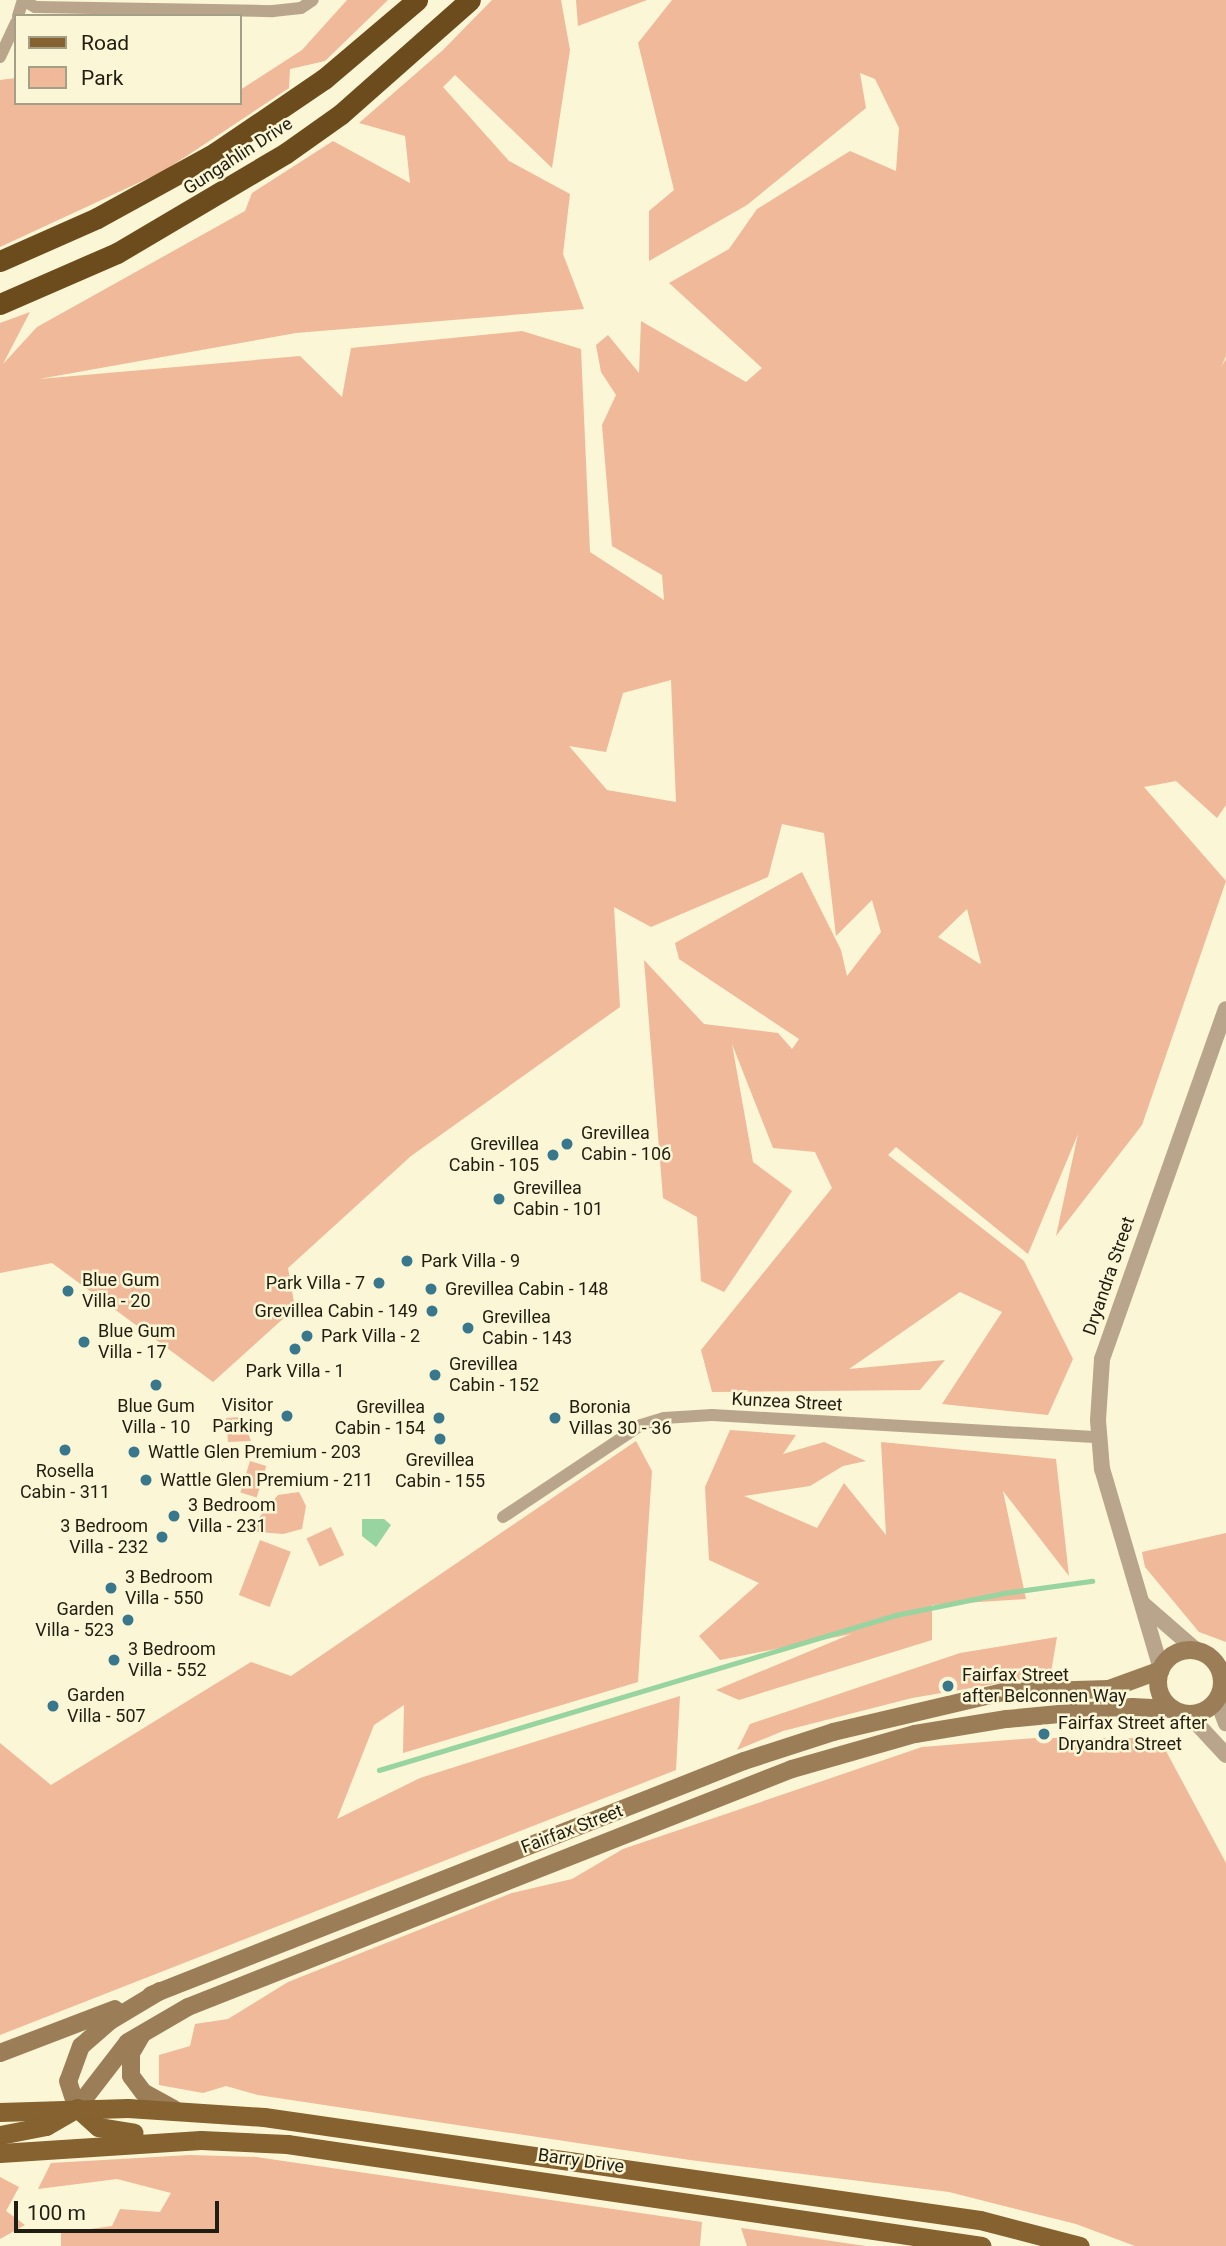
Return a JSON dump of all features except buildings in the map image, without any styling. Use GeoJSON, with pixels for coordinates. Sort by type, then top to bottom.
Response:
{"type":"FeatureCollection","features":[{"type":"Feature","properties":{"kind":"highway","name":"Gungahlin Drive"},"geometry":{"type":"LineString","coordinates":[[0,261],[97,218],[215,153],[324,79],[417,0]]}},
{"type":"Feature","properties":{"kind":"highway","name":"Gungahlin Drive"},"geometry":{"type":"LineString","coordinates":[[0,304],[117,253],[275,161],[341,114],[470,0]]}},
{"type":"Feature","properties":{"kind":"main road"},"geometry":{"type":"LineString","coordinates":[[1201,1652],[1222,1675],[1220,1699],[1204,1711],[1180,1712],[1161,1696],[1161,1670],[1173,1655],[1201,1652],[1226,1659]]}},
{"type":"Feature","properties":{"kind":"main road","name":"Fairfax Street"},"geometry":{"type":"LineString","coordinates":[[0,2053],[744,1761],[833,1732],[1004,1692],[1109,1689],[1161,1670]]}},
{"type":"Feature","properties":{"kind":"main road","name":"Fairfax Street"},"geometry":{"type":"LineString","coordinates":[[77,2109],[114,2057],[148,2028],[280,1969],[719,1796],[836,1755],[915,1734],[1007,1719],[1132,1707],[1180,1712]]}},
{"type":"Feature","properties":{"kind":"main road"},"geometry":{"type":"LineString","coordinates":[[160,1991],[100,2028],[81,2046],[68,2081],[77,2109],[90,2124],[106,2130],[201,2140]]}},
{"type":"Feature","properties":{"kind":"main road"},"geometry":{"type":"LineString","coordinates":[[148,2028],[131,2053],[131,2076],[150,2097],[174,2109]]}},
{"type":"Feature","properties":{"kind":"main road"},"geometry":{"type":"LineString","coordinates":[[0,2135],[46,2126],[77,2109]]}},
{"type":"Feature","properties":{"kind":"main road","name":"Barry Drive"},"geometry":{"type":"LineString","coordinates":[[0,2112],[174,2109],[363,2130],[980,2220],[1080,2246]]}},
{"type":"Feature","properties":{"kind":"main road","name":"Barry Drive"},"geometry":{"type":"LineString","coordinates":[[0,2153],[201,2140],[317,2148],[982,2246]]}},
{"type":"Feature","properties":{"kind":"street"},"geometry":{"type":"LineString","coordinates":[[23,0],[35,7],[273,10],[301,8],[313,0]]}},
{"type":"Feature","properties":{"kind":"street"},"geometry":{"type":"LineString","coordinates":[[0,57],[14,27]]}},
{"type":"Feature","properties":{"kind":"street","name":"Dryandra Street"},"geometry":{"type":"LineString","coordinates":[[1161,1670],[1143,1604],[1108,1499],[1098,1437],[1102,1359],[1108,1332],[1226,1009]]}},
{"type":"Feature","properties":{"kind":"street","name":"Kunzea Street"},"geometry":{"type":"LineString","coordinates":[[503,1517],[640,1424],[664,1418],[712,1415],[1098,1437]]}},
{"type":"Feature","properties":{"kind":"street"},"geometry":{"type":"LineString","coordinates":[[1143,1604],[1201,1652]]}},
{"type":"Feature","properties":{"kind":"street"},"geometry":{"type":"LineString","coordinates":[[1220,1699],[1226,1723]]}},
{"type":"Feature","properties":{"kind":"street"},"geometry":{"type":"LineString","coordinates":[[1180,1712],[1226,1755]]}},
{"type":"Feature","properties":{"kind":"green space"},"geometry":{"type":"Polygon","coordinates":[[[347,0],[388,0],[325,61],[290,69],[289,88],[164,171],[0,247],[0,80],[14,78],[14,105],[242,105],[242,89],[302,50],[347,0]]]}},
{"type":"Feature","properties":{"kind":"green space"},"geometry":{"type":"Polygon","coordinates":[[[492,0],[561,0],[570,50],[552,168],[455,75],[443,87],[509,161],[570,194],[563,254],[584,309],[296,333],[39,379],[300,356],[342,397],[351,348],[522,331],[581,349],[590,552],[664,600],[662,575],[612,546],[602,425],[616,395],[601,372],[596,345],[608,335],[639,373],[641,321],[746,382],[762,368],[669,283],[729,249],[757,209],[850,151],[896,171],[899,128],[875,79],[860,73],[866,108],[747,205],[649,261],[649,211],[674,190],[638,43],[672,0],[1226,0],[1226,356],[1221,367],[1226,359],[1226,805],[1217,818],[1176,781],[1144,787],[1226,881],[1142,1125],[1056,1236],[1078,1134],[1028,1254],[896,1147],[888,1155],[1024,1261],[1073,1359],[1048,1415],[942,1404],[1002,1312],[960,1292],[849,1369],[945,1360],[920,1390],[712,1392],[701,1350],[832,1188],[815,1152],[773,1148],[732,1044],[753,1162],[792,1191],[724,1292],[701,1281],[697,1217],[663,1198],[644,960],[704,1024],[778,1033],[792,1049],[799,1039],[679,959],[675,943],[802,872],[841,950],[847,976],[881,932],[872,900],[836,936],[824,833],[782,824],[768,877],[651,927],[614,907],[620,1007],[411,1156],[288,1268],[295,1308],[213,1382],[52,1263],[0,1273],[0,323],[30,312],[3,364],[37,327],[245,211],[252,193],[333,141],[410,183],[405,136],[359,123],[443,50],[492,0]],[[671,680],[623,693],[606,752],[569,746],[607,790],[676,802],[671,680]],[[967,909],[938,937],[980,964],[981,963],[967,909]]]}},
{"type":"Feature","properties":{"kind":"green space"},"geometry":{"type":"Polygon","coordinates":[[[576,0],[647,0],[578,26],[576,0]]]}},
{"type":"Feature","properties":{"kind":"green space"},"geometry":{"type":"Polygon","coordinates":[[[242,1417],[251,1441],[228,1442],[226,1418],[242,1417]]]}},
{"type":"Feature","properties":{"kind":"green space"},"geometry":{"type":"Polygon","coordinates":[[[730,1430],[796,1435],[783,1454],[824,1442],[866,1461],[843,1466],[810,1486],[744,1496],[817,1528],[844,1483],[886,1535],[881,1442],[1056,1459],[1069,1576],[1003,1491],[1026,1599],[932,1605],[932,1640],[739,1700],[716,1690],[851,1634],[720,1660],[699,1636],[759,1583],[709,1560],[705,1487],[730,1430]]]}},
{"type":"Feature","properties":{"kind":"green space"},"geometry":{"type":"Polygon","coordinates":[[[636,1441],[652,1471],[638,1682],[403,1753],[404,1705],[374,1725],[337,1819],[420,1778],[680,1696],[676,1770],[0,2035],[0,1743],[51,1785],[251,1662],[291,1676],[636,1441]]]}},
{"type":"Feature","properties":{"kind":"green space"},"geometry":{"type":"Polygon","coordinates":[[[250,1461],[266,1466],[257,1498],[240,1493],[250,1461]]]}},
{"type":"Feature","properties":{"kind":"green space"},"geometry":{"type":"Polygon","coordinates":[[[299,1492],[306,1506],[302,1529],[283,1534],[248,1531],[278,1495],[299,1492]]]}},
{"type":"Feature","properties":{"kind":"green space"},"geometry":{"type":"Polygon","coordinates":[[[331,1527],[344,1555],[320,1567],[307,1538],[331,1527]]]}},
{"type":"Feature","properties":{"kind":"green space"},"geometry":{"type":"Polygon","coordinates":[[[1226,1533],[1226,1642],[1199,1632],[1145,1567],[1142,1552],[1226,1533]]]}},
{"type":"Feature","properties":{"kind":"green space"},"geometry":{"type":"Polygon","coordinates":[[[260,1540],[291,1552],[270,1607],[239,1595],[260,1540]]]}},
{"type":"Feature","properties":{"kind":"green space"},"geometry":{"type":"Polygon","coordinates":[[[1057,1637],[1051,1672],[1041,1676],[912,1698],[783,1731],[737,1750],[750,1724],[960,1653],[1057,1637]]]}},
{"type":"Feature","properties":{"kind":"green space"},"geometry":{"type":"Polygon","coordinates":[[[1035,1738],[1159,1738],[1226,1863],[1226,2246],[1135,2246],[1076,2224],[949,2192],[690,2160],[258,2095],[226,2086],[203,2093],[159,2085],[159,2055],[190,2046],[195,2024],[228,2019],[288,1982],[512,1893],[572,1879],[623,1849],[922,1747],[1035,1738]]]}},
{"type":"Feature","properties":{"kind":"green space"},"geometry":{"type":"Polygon","coordinates":[[[190,2155],[256,2157],[702,2222],[700,2246],[61,2246],[61,2233],[112,2226],[120,2209],[160,2212],[171,2193],[117,2179],[38,2189],[51,2163],[190,2155]]]}},
{"type":"Feature","properties":{"kind":"green space"},"geometry":{"type":"Polygon","coordinates":[[[0,2177],[19,2187],[6,2211],[25,2225],[0,2239],[0,2177]]]}},
{"type":"Feature","properties":{"kind":"green space"},"geometry":{"type":"Polygon","coordinates":[[[741,2228],[866,2246],[747,2246],[741,2228]]]}},
{"type":"Feature","properties":{"kind":"shaded area"},"geometry":{"type":"Polygon","coordinates":[[[362,1519],[384,1519],[391,1525],[376,1547],[362,1536],[362,1519]]]}},
{"type":"Feature","properties":{"kind":"waterway"},"geometry":{"type":"LineString","coordinates":[[379,1770],[896,1615],[1004,1593],[1092,1581]]}},
{"type":"Feature","properties":{"kind":"place","name":"Grevillea Cabin - 106"},"geometry":{"type":"Point","coordinates":[567,1144]}},
{"type":"Feature","properties":{"kind":"place","name":"Grevillea Cabin - 105"},"geometry":{"type":"Point","coordinates":[553,1155]}},
{"type":"Feature","properties":{"kind":"place","name":"Grevillea Cabin - 101"},"geometry":{"type":"Point","coordinates":[499,1199]}},
{"type":"Feature","properties":{"kind":"place","name":"Park Villa - 9"},"geometry":{"type":"Point","coordinates":[407,1261]}},
{"type":"Feature","properties":{"kind":"place","name":"Park Villa - 7"},"geometry":{"type":"Point","coordinates":[379,1283]}},
{"type":"Feature","properties":{"kind":"place","name":"Grevillea Cabin - 148"},"geometry":{"type":"Point","coordinates":[431,1289]}},
{"type":"Feature","properties":{"kind":"place","name":"Blue Gum Villa - 20"},"geometry":{"type":"Point","coordinates":[68,1291]}},
{"type":"Feature","properties":{"kind":"place","name":"Grevillea Cabin - 149"},"geometry":{"type":"Point","coordinates":[432,1311]}},
{"type":"Feature","properties":{"kind":"place","name":"Grevillea Cabin - 143"},"geometry":{"type":"Point","coordinates":[468,1328]}},
{"type":"Feature","properties":{"kind":"place","name":"Park Villa - 2"},"geometry":{"type":"Point","coordinates":[307,1336]}},
{"type":"Feature","properties":{"kind":"place","name":"Blue Gum Villa - 17"},"geometry":{"type":"Point","coordinates":[84,1342]}},
{"type":"Feature","properties":{"kind":"place","name":"Park Villa - 1"},"geometry":{"type":"Point","coordinates":[295,1349]}},
{"type":"Feature","properties":{"kind":"place","name":"Grevillea Cabin - 152"},"geometry":{"type":"Point","coordinates":[435,1375]}},
{"type":"Feature","properties":{"kind":"place","name":"Blue Gum Villa - 10"},"geometry":{"type":"Point","coordinates":[156,1385]}},
{"type":"Feature","properties":{"kind":"place","name":"Visitor Parking"},"geometry":{"type":"Point","coordinates":[287,1416]}},
{"type":"Feature","properties":{"kind":"place","name":"Grevillea Cabin - 154"},"geometry":{"type":"Point","coordinates":[439,1418]}},
{"type":"Feature","properties":{"kind":"place","name":"Boronia Villas 30 - 36"},"geometry":{"type":"Point","coordinates":[555,1418]}},
{"type":"Feature","properties":{"kind":"place","name":"Grevillea Cabin - 155"},"geometry":{"type":"Point","coordinates":[440,1439]}},
{"type":"Feature","properties":{"kind":"place","name":"Rosella Cabin - 311"},"geometry":{"type":"Point","coordinates":[65,1450]}},
{"type":"Feature","properties":{"kind":"place","name":"Wattle Glen Premium - 203"},"geometry":{"type":"Point","coordinates":[134,1452]}},
{"type":"Feature","properties":{"kind":"place","name":"Wattle Glen Premium - 211"},"geometry":{"type":"Point","coordinates":[146,1480]}},
{"type":"Feature","properties":{"kind":"place","name":"3 Bedroom Villa - 231"},"geometry":{"type":"Point","coordinates":[174,1516]}},
{"type":"Feature","properties":{"kind":"place","name":"3 Bedroom Villa - 232"},"geometry":{"type":"Point","coordinates":[162,1537]}},
{"type":"Feature","properties":{"kind":"place","name":"3 Bedroom Villa - 550"},"geometry":{"type":"Point","coordinates":[111,1588]}},
{"type":"Feature","properties":{"kind":"place","name":"Garden Villa - 523"},"geometry":{"type":"Point","coordinates":[128,1620]}},
{"type":"Feature","properties":{"kind":"place","name":"3 Bedroom Villa - 552"},"geometry":{"type":"Point","coordinates":[114,1660]}},
{"type":"Feature","properties":{"kind":"place","name":"Fairfax Street after Belconnen Way"},"geometry":{"type":"Point","coordinates":[948,1686]}},
{"type":"Feature","properties":{"kind":"place","name":"Garden Villa - 507"},"geometry":{"type":"Point","coordinates":[53,1706]}},
{"type":"Feature","properties":{"kind":"place","name":"Fairfax Street after Dryandra Street"},"geometry":{"type":"Point","coordinates":[1044,1734]}}]}
